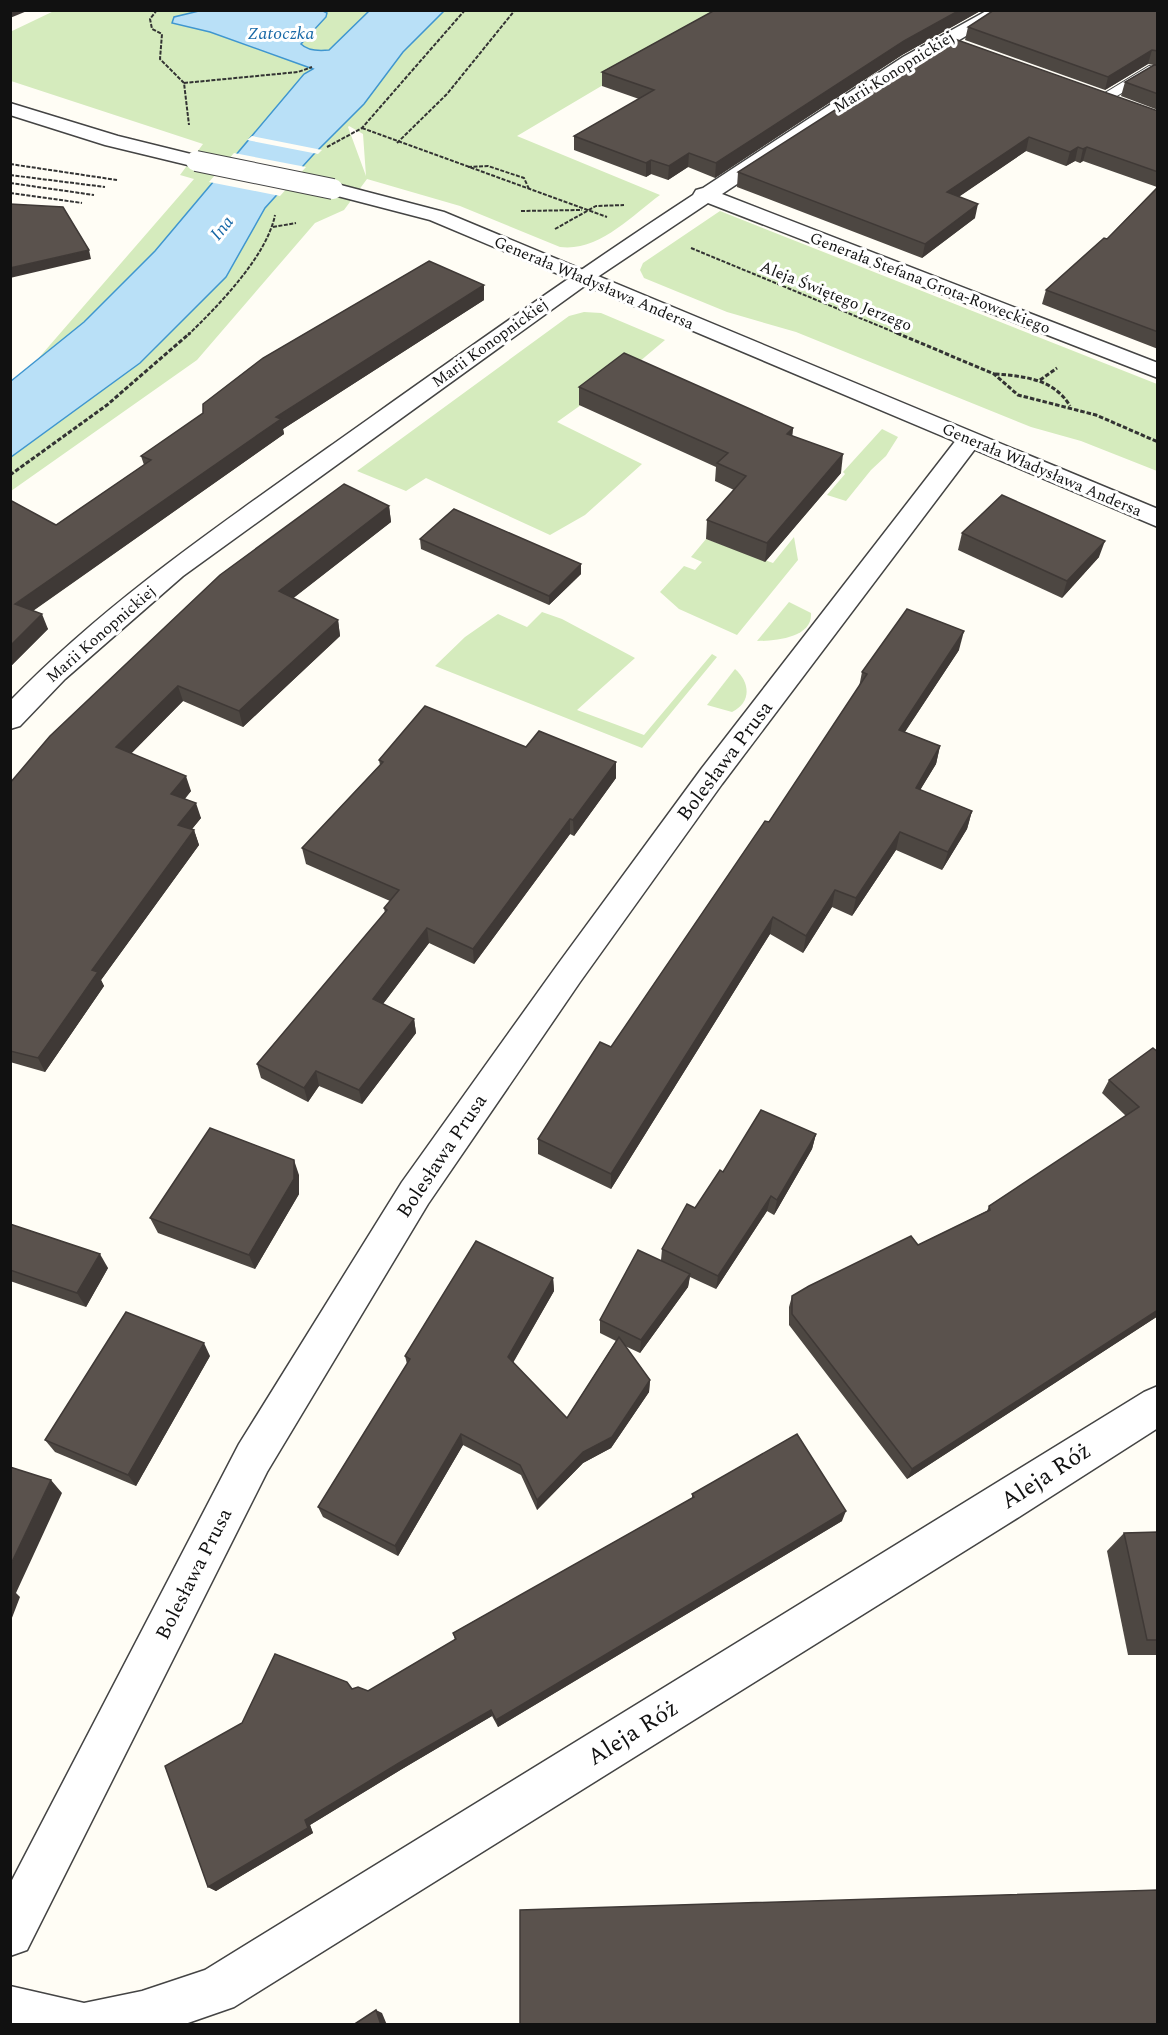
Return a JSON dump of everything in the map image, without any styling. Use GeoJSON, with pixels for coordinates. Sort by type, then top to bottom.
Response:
{"type":"FeatureCollection","features":[{"type":"Feature","properties":{"kind":"street","name":"Marii Konopnickiej"},"geometry":{"type":"LineString","coordinates":[[10,719],[55,672],[174,570],[582,277],[703,194],[943,40],[1002,10]]}},
{"type":"Feature","properties":{"kind":"street"},"geometry":{"type":"LineString","coordinates":[[943,40],[965,49]]}},
{"type":"Feature","properties":{"kind":"street"},"geometry":{"type":"LineString","coordinates":[[1081,92],[1124,107]]}},
{"type":"Feature","properties":{"kind":"street","name":"Generała Władysława Andersa"},"geometry":{"type":"LineString","coordinates":[[10,109],[112,141],[333,189],[437,216],[1158,519]]}},
{"type":"Feature","properties":{"kind":"street","name":"Generała Stefana Grota-Roweckiego"},"geometry":{"type":"LineString","coordinates":[[703,194],[1158,371]]}},
{"type":"Feature","properties":{"kind":"street","name":"Bolesława Prusa"},"geometry":{"type":"LineString","coordinates":[[10,1933],[253,1458],[415,1193],[569,973],[705,786],[969,440]]}},
{"type":"Feature","properties":{"kind":"street","name":"Aleja Róż"},"geometry":{"type":"LineString","coordinates":[[93,2025],[142,2015],[217,1990],[1005,1503],[1158,1405]]}},
{"type":"Feature","properties":{"kind":"street"},"geometry":{"type":"LineString","coordinates":[[10,2010],[76,2025]]}},
{"type":"Feature","properties":{"kind":"lane"},"geometry":{"type":"LineString","coordinates":[[1102,99],[1149,70],[1158,74]]}},
{"type":"Feature","properties":{"kind":"path"},"geometry":{"type":"LineString","coordinates":[[157,10],[150,19],[152,29],[162,34],[159,59],[184,83],[189,113]]}},
{"type":"Feature","properties":{"kind":"path"},"geometry":{"type":"LineString","coordinates":[[321,152],[362,128],[465,10]]}},
{"type":"Feature","properties":{"kind":"path"},"geometry":{"type":"LineString","coordinates":[[397,142],[447,94],[515,10]]}},
{"type":"Feature","properties":{"kind":"path"},"geometry":{"type":"LineString","coordinates":[[184,83],[298,72],[312,67]]}},
{"type":"Feature","properties":{"kind":"path"},"geometry":{"type":"LineString","coordinates":[[362,128],[612,219]]}},
{"type":"Feature","properties":{"kind":"path"},"geometry":{"type":"LineString","coordinates":[[10,164],[117,180]]}},
{"type":"Feature","properties":{"kind":"path"},"geometry":{"type":"LineString","coordinates":[[464,167],[488,165],[524,177],[529,189]]}},
{"type":"Feature","properties":{"kind":"path"},"geometry":{"type":"LineString","coordinates":[[10,174],[105,188]]}},
{"type":"Feature","properties":{"kind":"path"},"geometry":{"type":"LineString","coordinates":[[10,183],[93,195]]}},
{"type":"Feature","properties":{"kind":"path"},"geometry":{"type":"LineString","coordinates":[[10,193],[82,203]]}},
{"type":"Feature","properties":{"kind":"path"},"geometry":{"type":"LineString","coordinates":[[10,476],[119,396],[177,348],[218,305],[273,231],[275,210]]}},
{"type":"Feature","properties":{"kind":"path"},"geometry":{"type":"LineString","coordinates":[[510,211],[583,210]]}},
{"type":"Feature","properties":{"kind":"path"},"geometry":{"type":"LineString","coordinates":[[273,227],[290,224]]}},
{"type":"Feature","properties":{"kind":"path","name":"Aleja Świętego Jerzego"},"geometry":{"type":"LineString","coordinates":[[686,246],[994,374],[1040,380],[1065,395],[1070,406]]}},
{"type":"Feature","properties":{"kind":"path"},"geometry":{"type":"LineString","coordinates":[[1040,380],[1061,366]]}},
{"type":"Feature","properties":{"kind":"path","name":"Aleja Świętego Jerzego"},"geometry":{"type":"LineString","coordinates":[[994,374],[1008,389],[1018,395],[1052,405],[1070,406],[1114,421],[1158,442]]}},
{"type":"Feature","properties":{"kind":"green space"},"geometry":{"type":"Polygon","coordinates":[[[56,10],[728,11],[517,136],[660,195],[614,231],[588,244],[560,247],[460,206],[367,179],[344,210],[315,223],[197,360],[11,491],[11,381],[30,368],[194,179],[180,175],[203,144],[11,81],[10,32],[56,10]],[[348,127],[366,176],[363,134],[348,127]]]}},
{"type":"Feature","properties":{"kind":"green space"},"geometry":{"type":"Polygon","coordinates":[[[720,211],[1157,384],[1157,471],[1081,441],[1031,427],[796,332],[727,312],[644,278],[640,270],[643,263],[720,211]]]}},
{"type":"Feature","properties":{"kind":"green space"},"geometry":{"type":"Polygon","coordinates":[[[584,312],[601,313],[665,340],[626,373],[557,422],[642,464],[585,515],[550,535],[426,478],[406,491],[357,471],[569,316],[584,312]]]}},
{"type":"Feature","properties":{"kind":"green space"},"geometry":{"type":"Polygon","coordinates":[[[882,429],[898,437],[886,456],[871,470],[846,501],[827,495],[845,474],[843,472],[882,429]]]}},
{"type":"Feature","properties":{"kind":"green space"},"geometry":{"type":"Polygon","coordinates":[[[794,537],[798,560],[737,635],[679,609],[660,592],[684,566],[695,570],[702,562],[691,557],[706,539],[773,563],[794,537]]]}},
{"type":"Feature","properties":{"kind":"green space"},"geometry":{"type":"Polygon","coordinates":[[[789,602],[811,613],[806,628],[800,633],[783,639],[757,641],[789,602]]]}},
{"type":"Feature","properties":{"kind":"green space"},"geometry":{"type":"Polygon","coordinates":[[[542,612],[562,619],[635,658],[577,710],[644,735],[712,654],[717,657],[642,748],[435,666],[465,637],[498,614],[527,627],[542,612]]]}},
{"type":"Feature","properties":{"kind":"green space"},"geometry":{"type":"Polygon","coordinates":[[[735,669],[746,686],[747,692],[743,703],[732,712],[707,705],[735,669]]]}},
{"type":"Feature","properties":{"kind":"water"},"geometry":{"type":"Polygon","coordinates":[[[203,10],[323,11],[327,13],[326,17],[301,44],[311,49],[322,50],[329,50],[369,11],[444,11],[403,52],[364,104],[265,208],[226,277],[140,363],[11,457],[11,381],[84,322],[155,251],[304,74],[313,69],[210,32],[172,23],[174,17],[203,10]]]}},
{"type":"Feature","properties":{"kind":"pier"},"geometry":{"type":"Polygon","coordinates":[[[252,136],[322,150],[318,154],[247,140],[252,136]]]}},
{"type":"Feature","properties":{"kind":"pier"},"geometry":{"type":"Polygon","coordinates":[[[234,153],[306,167],[280,196],[209,182],[234,153]]]}},
{"type":"Feature","properties":{"kind":"building"},"geometry":{"type":"Polygon","coordinates":[[[715,10],[960,10],[904,41],[716,163],[689,153],[669,166],[651,160],[646,163],[574,136],[654,90],[602,72],[715,10]]]}},
{"type":"Feature","properties":{"kind":"building"},"geometry":{"type":"Polygon","coordinates":[[[994,10],[1158,10],[1158,51],[1152,50],[1108,77],[968,27],[994,10]]]}},
{"type":"Feature","properties":{"kind":"building"},"geometry":{"type":"Polygon","coordinates":[[[949,37],[1158,111],[1158,172],[1087,147],[1083,149],[1078,147],[1070,152],[1029,137],[947,192],[978,204],[925,244],[738,172],[949,37]]]}},
{"type":"Feature","properties":{"kind":"building"},"geometry":{"type":"Polygon","coordinates":[[[1154,65],[1158,65],[1158,94],[1125,82],[1154,65]]]}},
{"type":"Feature","properties":{"kind":"building"},"geometry":{"type":"Polygon","coordinates":[[[1158,187],[1158,332],[1046,290],[1104,238],[1107,239],[1158,187]]]}},
{"type":"Feature","properties":{"kind":"building"},"geometry":{"type":"Polygon","coordinates":[[[10,204],[63,207],[89,250],[10,268],[10,204]]]}},
{"type":"Feature","properties":{"kind":"building"},"geometry":{"type":"Polygon","coordinates":[[[429,261],[484,285],[276,417],[281,419],[15,604],[42,614],[10,646],[10,500],[56,525],[151,460],[141,456],[203,413],[203,404],[263,358],[429,261]]]}},
{"type":"Feature","properties":{"kind":"building"},"geometry":{"type":"Polygon","coordinates":[[[624,353],[793,428],[787,434],[843,454],[767,543],[707,520],[746,476],[717,463],[728,453],[579,387],[624,353]]]}},
{"type":"Feature","properties":{"kind":"building"},"geometry":{"type":"Polygon","coordinates":[[[344,484],[389,506],[279,591],[338,620],[239,711],[178,686],[116,747],[186,776],[171,794],[196,803],[178,825],[194,830],[92,970],[98,972],[38,1058],[10,1051],[10,783],[50,736],[220,575],[344,484]]]}},
{"type":"Feature","properties":{"kind":"building"},"geometry":{"type":"Polygon","coordinates":[[[1002,495],[1105,541],[1067,581],[962,533],[1002,495]]]}},
{"type":"Feature","properties":{"kind":"building"},"geometry":{"type":"Polygon","coordinates":[[[454,509],[581,564],[549,596],[420,539],[454,509]]]}},
{"type":"Feature","properties":{"kind":"building"},"geometry":{"type":"Polygon","coordinates":[[[907,609],[964,631],[899,730],[940,746],[916,788],[972,811],[948,852],[900,832],[856,898],[835,890],[806,936],[773,917],[611,1174],[538,1139],[600,1042],[611,1047],[765,821],[769,822],[867,674],[862,672],[907,609]]]}},
{"type":"Feature","properties":{"kind":"building"},"geometry":{"type":"Polygon","coordinates":[[[425,706],[526,747],[539,731],[616,762],[573,820],[570,819],[473,949],[427,928],[373,999],[414,1019],[359,1090],[316,1071],[304,1088],[257,1064],[387,910],[384,908],[399,890],[302,848],[383,762],[379,760],[425,706]]]}},
{"type":"Feature","properties":{"kind":"building"},"geometry":{"type":"Polygon","coordinates":[[[1153,1048],[1158,1052],[1158,1310],[912,1469],[792,1314],[792,1296],[911,1236],[918,1245],[990,1210],[989,1206],[1139,1107],[1109,1080],[1153,1048]]]}},
{"type":"Feature","properties":{"kind":"building"},"geometry":{"type":"Polygon","coordinates":[[[761,1110],[816,1134],[777,1200],[771,1196],[718,1276],[662,1249],[687,1204],[695,1208],[720,1170],[723,1172],[761,1110]]]}},
{"type":"Feature","properties":{"kind":"building"},"geometry":{"type":"Polygon","coordinates":[[[210,1128],[294,1160],[294,1179],[249,1255],[150,1218],[210,1128]]]}},
{"type":"Feature","properties":{"kind":"building"},"geometry":{"type":"Polygon","coordinates":[[[10,1224],[100,1254],[77,1293],[10,1270],[10,1224]]]}},
{"type":"Feature","properties":{"kind":"building"},"geometry":{"type":"Polygon","coordinates":[[[476,1241],[553,1278],[508,1357],[567,1418],[619,1337],[650,1380],[612,1437],[583,1452],[537,1500],[520,1465],[461,1434],[395,1546],[318,1507],[410,1359],[405,1356],[476,1241]]]}},
{"type":"Feature","properties":{"kind":"building"},"geometry":{"type":"Polygon","coordinates":[[[638,1250],[690,1274],[641,1340],[600,1320],[638,1250]]]}},
{"type":"Feature","properties":{"kind":"building"},"geometry":{"type":"Polygon","coordinates":[[[126,1312],[204,1343],[128,1475],[45,1440],[126,1312]]]}},
{"type":"Feature","properties":{"kind":"building"},"geometry":{"type":"Polygon","coordinates":[[[797,1434],[846,1511],[496,1720],[491,1710],[399,1763],[305,1820],[308,1828],[208,1887],[165,1766],[242,1723],[275,1654],[347,1682],[352,1689],[358,1687],[368,1691],[456,1639],[453,1633],[694,1497],[692,1494],[797,1434]]]}},
{"type":"Feature","properties":{"kind":"building"},"geometry":{"type":"Polygon","coordinates":[[[10,1467],[51,1480],[10,1566],[10,1467]]]}},
{"type":"Feature","properties":{"kind":"building"},"geometry":{"type":"Polygon","coordinates":[[[1158,1532],[1158,1640],[1147,1640],[1124,1533],[1158,1532]]]}},
{"type":"Feature","properties":{"kind":"building"},"geometry":{"type":"Polygon","coordinates":[[[1158,1890],[1158,2025],[520,2025],[520,1910],[1158,1890]]]}},
{"type":"Feature","properties":{"kind":"building"},"geometry":{"type":"Polygon","coordinates":[[[376,2010],[381,2025],[353,2025],[376,2010]]]}},
{"type":"Feature","properties":{"kind":"water label","name":"Zatoczka"},"geometry":{"type":"Point","coordinates":[281,33]}},
{"type":"Feature","properties":{"kind":"water label","name":"Ina"},"geometry":{"type":"Point","coordinates":[222,228]}}]}
